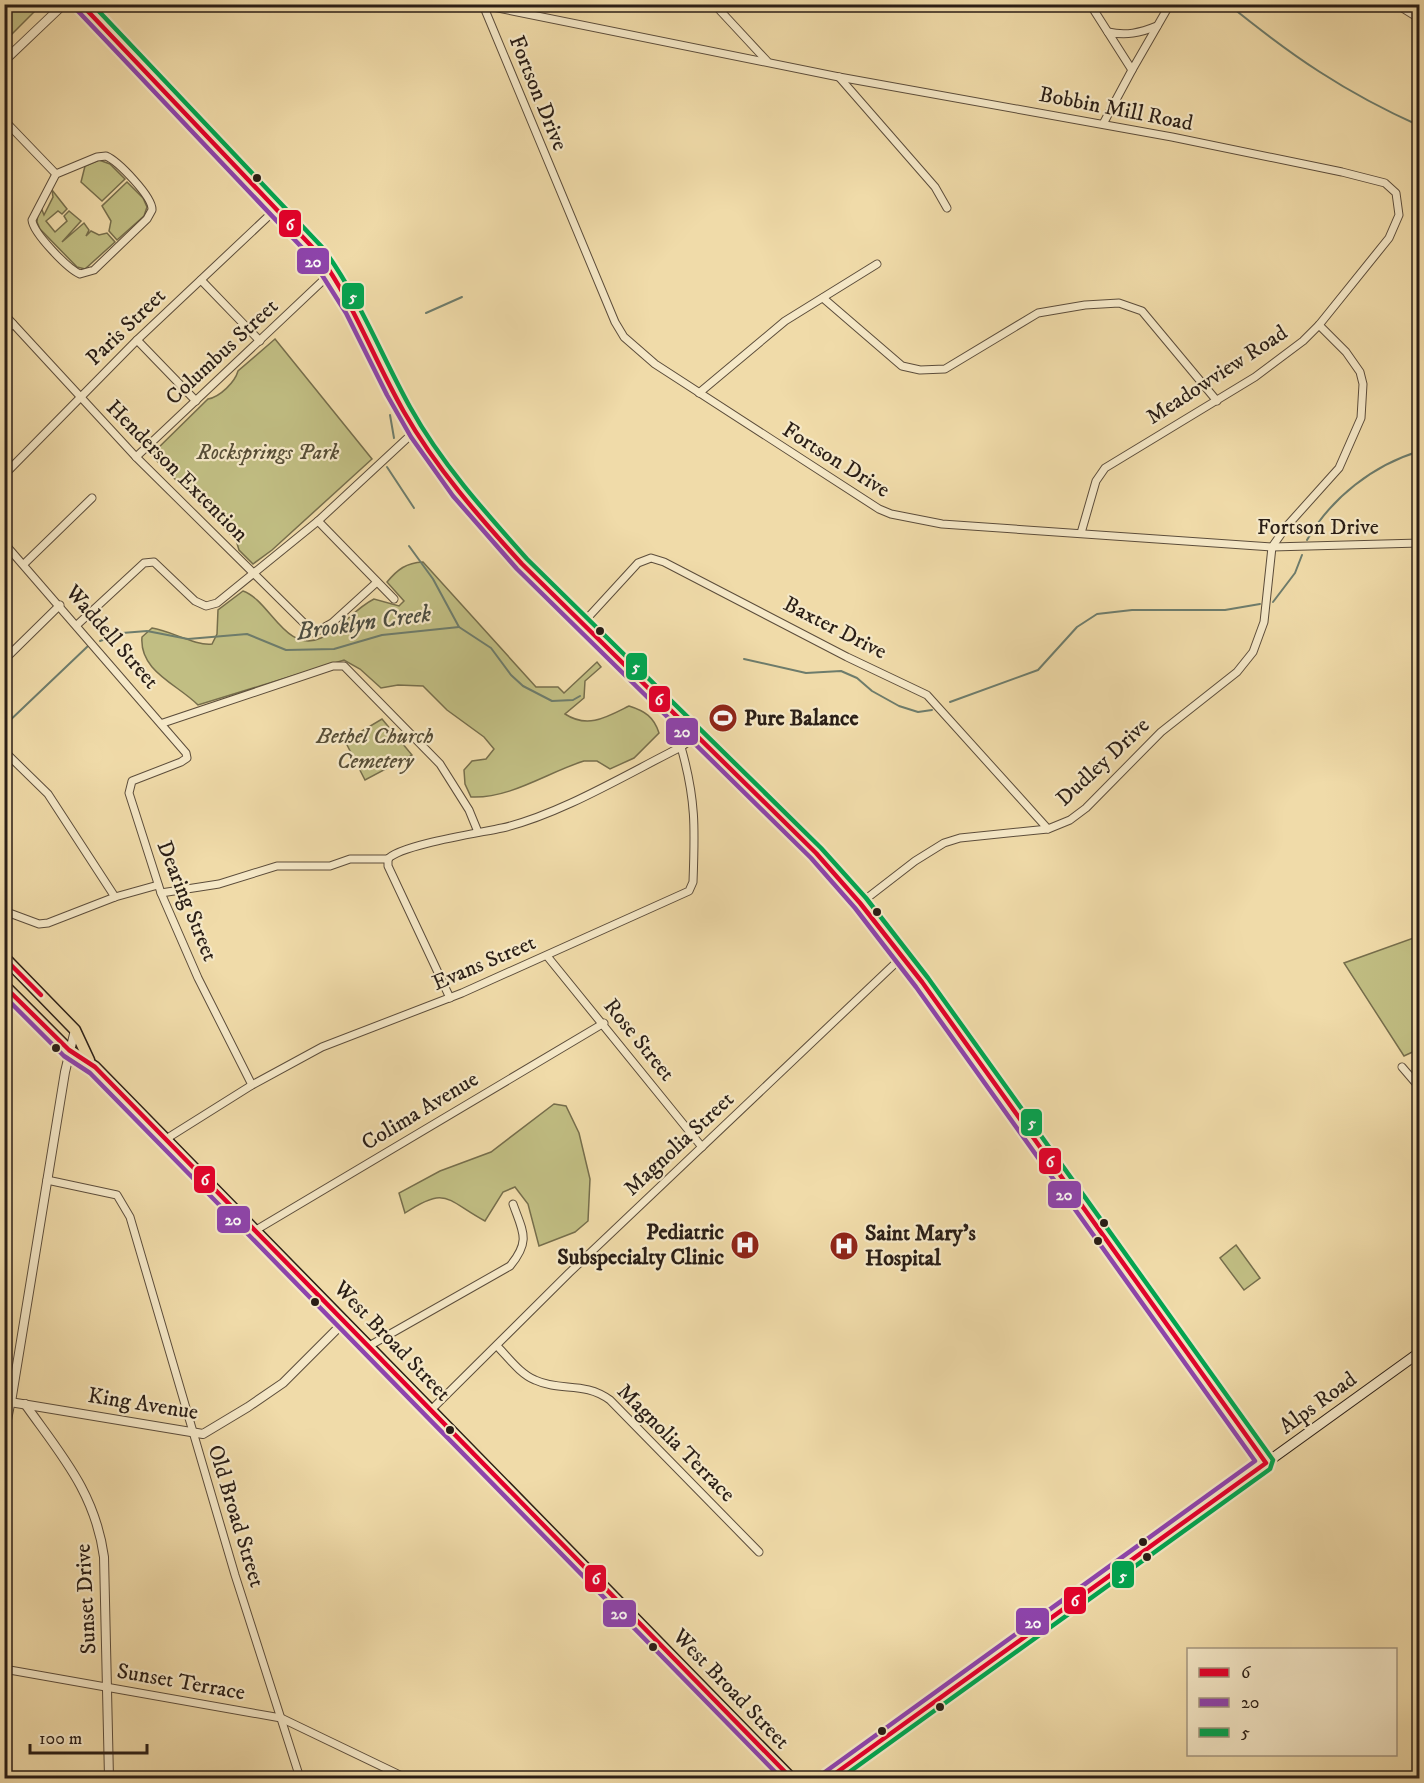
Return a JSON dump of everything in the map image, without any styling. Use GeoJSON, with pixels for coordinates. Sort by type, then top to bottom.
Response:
{"type":"FeatureCollection","features":[{"type":"Feature","properties":{"kind":"main road"},"geometry":{"type":"LineString","coordinates":[[81,4],[333,272],[351,301],[391,388],[415,431],[448,479],[484,523],[582,624],[816,853],[862,902],[1072,1190],[1189,1359],[1266,1463]]}},
{"type":"Feature","properties":{"kind":"main road","name":"West Broad Street"},"geometry":{"type":"LineString","coordinates":[[4,957],[75,1030],[89,1060]]}},
{"type":"Feature","properties":{"kind":"main road","name":"West Broad Street"},"geometry":{"type":"LineString","coordinates":[[4,985],[69,1050],[89,1060],[791,1779]]}},
{"type":"Feature","properties":{"kind":"main road","name":"Alps Road"},"geometry":{"type":"LineString","coordinates":[[829,1779],[1419,1352]]}},
{"type":"Feature","properties":{"kind":"street"},"geometry":{"type":"LineString","coordinates":[[4,61],[64,4]]}},
{"type":"Feature","properties":{"kind":"street"},"geometry":{"type":"LineString","coordinates":[[714,4],[767,61]]}},
{"type":"Feature","properties":{"kind":"street"},"geometry":{"type":"LineString","coordinates":[[1090,4],[1132,70]]}},
{"type":"Feature","properties":{"kind":"street"},"geometry":{"type":"LineString","coordinates":[[1103,124],[1170,4]]}},
{"type":"Feature","properties":{"kind":"street"},"geometry":{"type":"LineString","coordinates":[[1396,4],[1419,19]]}},
{"type":"Feature","properties":{"kind":"street","name":"Bobbin Mill Road"},"geometry":{"type":"LineString","coordinates":[[480,5],[839,77],[1103,124],[1342,172],[1385,183]]}},
{"type":"Feature","properties":{"kind":"street","name":"Fortson Drive"},"geometry":{"type":"LineString","coordinates":[[480,5],[615,322],[636,349],[860,498],[891,514],[942,524],[1272,547],[1419,543]]}},
{"type":"Feature","properties":{"kind":"street"},"geometry":{"type":"LineString","coordinates":[[1108,32],[1123,35],[1142,33],[1157,26]]}},
{"type":"Feature","properties":{"kind":"street"},"geometry":{"type":"LineString","coordinates":[[839,77],[934,187],[947,208]]}},
{"type":"Feature","properties":{"kind":"street"},"geometry":{"type":"LineString","coordinates":[[4,120],[56,174]]}},
{"type":"Feature","properties":{"kind":"street"},"geometry":{"type":"LineString","coordinates":[[97,156],[106,156],[136,184],[153,206],[147,219],[93,270],[84,274],[72,270],[32,224],[56,174],[97,156]]}},
{"type":"Feature","properties":{"kind":"street","name":"Meadowview Road"},"geometry":{"type":"LineString","coordinates":[[1080,533],[1096,481],[1105,468],[1273,365],[1319,325],[1371,262],[1396,227],[1399,203],[1396,193],[1385,183]]}},
{"type":"Feature","properties":{"kind":"street","name":"Paris Street"},"geometry":{"type":"LineString","coordinates":[[4,475],[137,340],[276,209]]}},
{"type":"Feature","properties":{"kind":"street"},"geometry":{"type":"LineString","coordinates":[[699,393],[785,321],[877,264]]}},
{"type":"Feature","properties":{"kind":"street","name":"Columbus Street"},"geometry":{"type":"LineString","coordinates":[[136,457],[333,272]]}},
{"type":"Feature","properties":{"kind":"street"},"geometry":{"type":"LineString","coordinates":[[201,280],[260,341]]}},
{"type":"Feature","properties":{"kind":"street"},"geometry":{"type":"LineString","coordinates":[[823,298],[902,366],[920,370],[945,369],[1038,313],[1084,305],[1119,303],[1142,311],[1216,401]]}},
{"type":"Feature","properties":{"kind":"street","name":"Henderson Extention"},"geometry":{"type":"LineString","coordinates":[[4,314],[79,398],[136,457],[314,633],[332,623],[377,582]]}},
{"type":"Feature","properties":{"kind":"street"},"geometry":{"type":"LineString","coordinates":[[4,332],[13,324]]}},
{"type":"Feature","properties":{"kind":"street"},"geometry":{"type":"LineString","coordinates":[[1272,547],[1286,527],[1339,468],[1361,418],[1363,384],[1360,372],[1346,352],[1319,325]]}},
{"type":"Feature","properties":{"kind":"street"},"geometry":{"type":"LineString","coordinates":[[137,340],[196,401]]}},
{"type":"Feature","properties":{"kind":"street"},"geometry":{"type":"LineString","coordinates":[[78,624],[144,563],[154,562],[195,601],[206,606],[217,603],[318,521],[415,431]]}},
{"type":"Feature","properties":{"kind":"street"},"geometry":{"type":"LineString","coordinates":[[24,564],[92,498]]}},
{"type":"Feature","properties":{"kind":"street"},"geometry":{"type":"LineString","coordinates":[[318,521],[394,598]]}},
{"type":"Feature","properties":{"kind":"street","name":"Waddell Street"},"geometry":{"type":"LineString","coordinates":[[4,543],[78,624],[163,723],[185,751],[187,758]]}},
{"type":"Feature","properties":{"kind":"street","name":"Dudley Drive"},"geometry":{"type":"LineString","coordinates":[[862,902],[915,861],[944,843],[960,838],[1048,829],[1070,820],[1086,807],[1143,748],[1238,672],[1253,652],[1264,622],[1272,547]]}},
{"type":"Feature","properties":{"kind":"street","name":"Baxter Drive"},"geometry":{"type":"LineString","coordinates":[[582,624],[638,564],[651,558],[664,562],[847,657],[929,696],[1048,829]]}},
{"type":"Feature","properties":{"kind":"street"},"geometry":{"type":"LineString","coordinates":[[4,660],[60,605]]}},
{"type":"Feature","properties":{"kind":"street"},"geometry":{"type":"LineString","coordinates":[[163,723],[333,666],[344,666],[440,764],[463,801],[478,832]]}},
{"type":"Feature","properties":{"kind":"street"},"geometry":{"type":"LineString","coordinates":[[161,893],[219,884],[277,866],[330,867],[350,859],[388,860],[405,850],[537,816],[681,747],[696,736]]}},
{"type":"Feature","properties":{"kind":"street","name":"Evans Street"},"geometry":{"type":"LineString","coordinates":[[166,1139],[252,1085],[342,1038],[450,998],[691,889],[695,807],[681,747]]}},
{"type":"Feature","properties":{"kind":"street"},"geometry":{"type":"LineString","coordinates":[[4,751],[54,802],[115,897]]}},
{"type":"Feature","properties":{"kind":"street","name":"Dearing Street"},"geometry":{"type":"LineString","coordinates":[[187,758],[137,778],[129,787],[161,893],[198,978],[252,1085]]}},
{"type":"Feature","properties":{"kind":"street"},"geometry":{"type":"LineString","coordinates":[[388,860],[388,866],[450,998]]}},
{"type":"Feature","properties":{"kind":"street"},"geometry":{"type":"LineString","coordinates":[[4,911],[43,924],[115,897],[158,885]]}},
{"type":"Feature","properties":{"kind":"street","name":"Rose Street"},"geometry":{"type":"LineString","coordinates":[[547,956],[702,1147]]}},
{"type":"Feature","properties":{"kind":"street","name":"Magnolia Street"},"geometry":{"type":"LineString","coordinates":[[431,1410],[569,1273],[903,956]]}},
{"type":"Feature","properties":{"kind":"street","name":"Colima Avenue"},"geometry":{"type":"LineString","coordinates":[[256,1230],[603,1023]]}},
{"type":"Feature","properties":{"kind":"street"},"geometry":{"type":"LineString","coordinates":[[4,1438],[8,1401],[69,1050],[75,1030]]}},
{"type":"Feature","properties":{"kind":"street"},"geometry":{"type":"LineString","coordinates":[[1402,1066],[1419,1088]]}},
{"type":"Feature","properties":{"kind":"street","name":"Old Broad Street"},"geometry":{"type":"LineString","coordinates":[[47,1180],[108,1192],[117,1195],[124,1205],[300,1779]]}},
{"type":"Feature","properties":{"kind":"street"},"geometry":{"type":"LineString","coordinates":[[369,1346],[510,1266],[522,1252],[525,1239],[513,1204]]}},
{"type":"Feature","properties":{"kind":"street","name":"King Avenue"},"geometry":{"type":"LineString","coordinates":[[8,1401],[202,1434],[267,1395],[297,1370],[345,1321]]}},
{"type":"Feature","properties":{"kind":"street","name":"Magnolia Terrace"},"geometry":{"type":"LineString","coordinates":[[497,1346],[524,1373],[536,1381],[587,1387],[610,1400],[759,1552]]}},
{"type":"Feature","properties":{"kind":"street","name":"Sunset Drive"},"geometry":{"type":"LineString","coordinates":[[25,1404],[75,1472],[95,1513],[104,1557],[109,1779]]}},
{"type":"Feature","properties":{"kind":"street","name":"Sunset Terrace"},"geometry":{"type":"LineString","coordinates":[[4,1669],[281,1718],[406,1779]]}},
{"type":"Feature","properties":{"kind":"green space"},"geometry":{"type":"Polygon","coordinates":[[[4,5],[41,5],[5,41],[4,5]]]}},
{"type":"Feature","properties":{"kind":"green space"},"geometry":{"type":"Polygon","coordinates":[[[99,160],[110,164],[125,179],[102,201],[81,182],[85,166],[99,160]]]}},
{"type":"Feature","properties":{"kind":"green space"},"geometry":{"type":"Polygon","coordinates":[[[127,182],[143,198],[147,207],[144,216],[117,240],[109,231],[111,221],[102,206],[127,182]]]}},
{"type":"Feature","properties":{"kind":"green space"},"geometry":{"type":"Polygon","coordinates":[[[52,190],[67,209],[62,214],[58,211],[46,221],[55,232],[67,221],[64,216],[69,211],[81,221],[62,242],[84,223],[89,230],[86,236],[91,231],[99,235],[107,233],[115,242],[85,269],[77,267],[40,229],[37,222],[38,213],[42,210],[44,215],[53,197],[52,190]]]}},
{"type":"Feature","properties":{"kind":"green space","name":"Rocksprings Park"},"geometry":{"type":"Polygon","coordinates":[[[275,339],[372,459],[272,550],[253,564],[239,550],[236,540],[151,455],[208,399],[226,388],[234,380],[238,371],[275,339]]]}},
{"type":"Feature","properties":{"kind":"green space"},"geometry":{"type":"Polygon","coordinates":[[[423,562],[536,687],[558,687],[564,693],[597,662],[601,667],[585,681],[584,698],[565,714],[582,721],[590,721],[629,706],[648,715],[659,733],[634,758],[610,769],[597,761],[584,761],[500,794],[471,797],[465,784],[464,770],[472,761],[486,759],[494,749],[484,737],[447,710],[423,686],[398,685],[381,688],[360,669],[344,660],[198,705],[153,668],[143,649],[142,637],[152,628],[198,643],[212,644],[217,634],[218,610],[243,591],[262,604],[288,633],[297,639],[308,641],[321,638],[335,630],[374,599],[399,606],[404,601],[387,582],[403,568],[423,562]]]}},
{"type":"Feature","properties":{"kind":"green space","name":"Bethel Church Cemetery"},"geometry":{"type":"Polygon","coordinates":[[[382,719],[412,755],[365,780],[345,741],[382,719]]]}},
{"type":"Feature","properties":{"kind":"green space"},"geometry":{"type":"Polygon","coordinates":[[[1419,936],[1419,1049],[1404,1056],[1344,963],[1419,936]]]}},
{"type":"Feature","properties":{"kind":"green space"},"geometry":{"type":"Polygon","coordinates":[[[554,1104],[566,1106],[579,1133],[590,1179],[588,1221],[575,1232],[539,1246],[528,1204],[515,1187],[503,1192],[485,1221],[454,1202],[438,1198],[419,1204],[405,1213],[399,1193],[440,1171],[491,1152],[554,1104]]]}},
{"type":"Feature","properties":{"kind":"green space"},"geometry":{"type":"Polygon","coordinates":[[[1236,1245],[1260,1278],[1244,1290],[1220,1258],[1236,1245]]]}},
{"type":"Feature","properties":{"kind":"waterway"},"geometry":{"type":"LineString","coordinates":[[1228,4],[1320,72],[1367,100],[1420,126]]}},
{"type":"Feature","properties":{"kind":"waterway"},"geometry":{"type":"LineString","coordinates":[[426,313],[462,297]]}},
{"type":"Feature","properties":{"kind":"waterway"},"geometry":{"type":"LineString","coordinates":[[390,415],[394,438]]}},
{"type":"Feature","properties":{"kind":"waterway","name":"Brooklyn Creek"},"geometry":{"type":"LineString","coordinates":[[1307,540],[1328,510],[1355,485],[1386,465],[1420,451]]}},
{"type":"Feature","properties":{"kind":"waterway"},"geometry":{"type":"LineString","coordinates":[[387,467],[414,508]]}},
{"type":"Feature","properties":{"kind":"waterway"},"geometry":{"type":"LineString","coordinates":[[409,546],[433,579],[459,627],[491,648],[511,675],[523,686],[552,701],[573,700],[580,696]]}},
{"type":"Feature","properties":{"kind":"waterway","name":"Brooklyn Creek"},"geometry":{"type":"LineString","coordinates":[[1273,602],[1295,573],[1302,555]]}},
{"type":"Feature","properties":{"kind":"waterway","name":"Brooklyn Creek"},"geometry":{"type":"LineString","coordinates":[[950,702],[1038,670],[1077,627],[1097,614],[1132,610],[1225,610],[1260,604]]}},
{"type":"Feature","properties":{"kind":"waterway","name":"Brooklyn Creek"},"geometry":{"type":"LineString","coordinates":[[100,641],[122,633],[147,631],[188,639],[247,634],[286,650],[334,649],[382,635],[459,627]]}},
{"type":"Feature","properties":{"kind":"waterway","name":"Brooklyn Creek"},"geometry":{"type":"LineString","coordinates":[[4,726],[88,646]]}},
{"type":"Feature","properties":{"kind":"waterway","name":"Brooklyn Creek"},"geometry":{"type":"LineString","coordinates":[[744,659],[806,673],[841,671],[857,678],[872,691],[899,706],[918,712],[932,710]]}},
{"type":"Feature","properties":{"kind":"transit line","name":"6"},"geometry":{"type":"LineString","coordinates":[[81,4],[316,251],[352,310],[416,433],[444,472],[490,528],[522,564],[816,853],[860,903],[922,982],[1266,1463],[829,1778]]}},
{"type":"Feature","properties":{"kind":"transit line","name":"5"},"geometry":{"type":"LineString","coordinates":[[92,4],[322,247],[358,305],[422,428],[464,486],[495,523],[527,559],[821,848],[866,898],[928,978],[1273,1460],[1270,1469],[841,1778]]}},
{"type":"Feature","properties":{"kind":"transit line","name":"20"},"geometry":{"type":"LineString","coordinates":[[76,9],[310,256],[346,313],[411,437],[453,496],[517,569],[811,858],[855,908],[916,987],[1255,1461],[825,1772]]}},
{"type":"Feature","properties":{"kind":"transit line","name":"6"},"geometry":{"type":"LineString","coordinates":[[4,958],[41,995]]}},
{"type":"Feature","properties":{"kind":"transit line","name":"6"},"geometry":{"type":"LineString","coordinates":[[4,986],[69,1050],[95,1067],[791,1778]]}},
{"type":"Feature","properties":{"kind":"transit line","name":"20"},"geometry":{"type":"LineString","coordinates":[[4,996],[64,1056],[90,1073],[781,1778]]}},
{"type":"Feature","properties":{"kind":"place","name":"Pure Balance"},"geometry":{"type":"Point","coordinates":[723,718]}},
{"type":"Feature","properties":{"kind":"place","name":"Pediatric Subspecialty Clinic"},"geometry":{"type":"Point","coordinates":[745,1245]}},
{"type":"Feature","properties":{"kind":"place","name":"Saint Mary's Hospital"},"geometry":{"type":"Point","coordinates":[844,1246]}}]}
